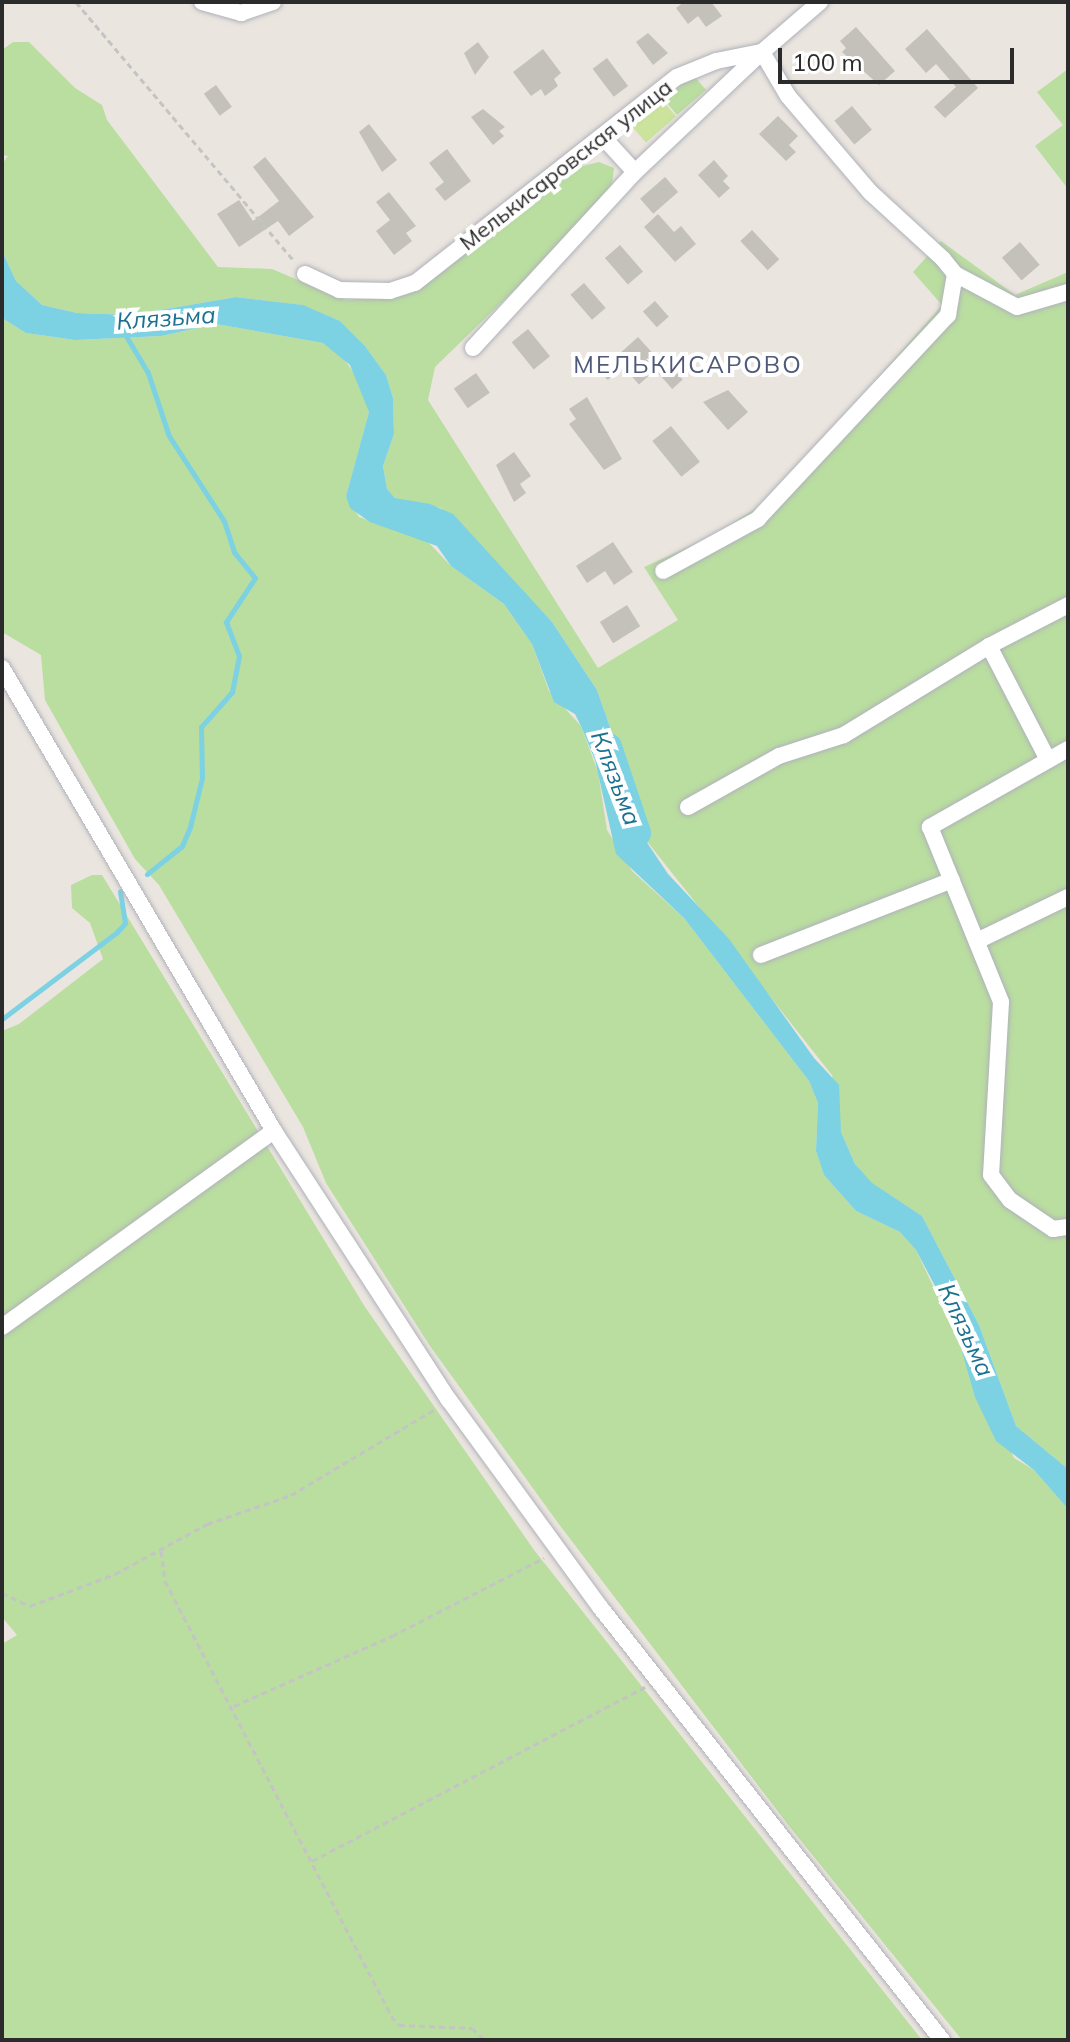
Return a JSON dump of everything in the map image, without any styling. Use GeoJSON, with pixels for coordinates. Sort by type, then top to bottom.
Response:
{"type":"FeatureCollection","features":[{"type":"Feature","properties":{"kind":"street"},"geometry":{"type":"LineString","coordinates":[[202,2],[241,13],[273,2]]}},
{"type":"Feature","properties":{"kind":"street","name":"Мелькисаровская улица"},"geometry":{"type":"LineString","coordinates":[[305,274],[339,290],[390,291],[415,283],[677,77],[716,61],[762,52],[820,2]]}},
{"type":"Feature","properties":{"kind":"street"},"geometry":{"type":"LineString","coordinates":[[473,348],[635,172],[762,52],[788,96],[870,192],[955,274],[1017,307],[1068,292]]}},
{"type":"Feature","properties":{"kind":"street"},"geometry":{"type":"LineString","coordinates":[[603,137],[635,172]]}},
{"type":"Feature","properties":{"kind":"street"},"geometry":{"type":"LineString","coordinates":[[663,571],[758,519],[948,315],[955,274]]}},
{"type":"Feature","properties":{"kind":"street"},"geometry":{"type":"LineString","coordinates":[[688,807],[779,756],[844,735],[989,646],[1068,605]]}},
{"type":"Feature","properties":{"kind":"street"},"geometry":{"type":"LineString","coordinates":[[989,646],[1046,756]]}},
{"type":"Feature","properties":{"kind":"street"},"geometry":{"type":"LineString","coordinates":[[2,668],[274,1131],[449,1400],[558,1551],[658,1681],[942,2040]]}},
{"type":"Feature","properties":{"kind":"street"},"geometry":{"type":"LineString","coordinates":[[1068,749],[1046,756],[930,827],[1001,1002],[991,1175],[1010,1200],[1053,1229],[1068,1227]]}},
{"type":"Feature","properties":{"kind":"street"},"geometry":{"type":"LineString","coordinates":[[761,955],[952,880]]}},
{"type":"Feature","properties":{"kind":"street"},"geometry":{"type":"LineString","coordinates":[[977,941],[1068,897]]}},
{"type":"Feature","properties":{"kind":"street"},"geometry":{"type":"LineString","coordinates":[[2,1327],[274,1131]]}},
{"type":"Feature","properties":{"kind":"path"},"geometry":{"type":"LineString","coordinates":[[76,2],[305,274]]}},
{"type":"Feature","properties":{"kind":"path"},"geometry":{"type":"LineString","coordinates":[[2,1593],[30,1606],[161,1551],[207,1524],[291,1495],[449,1400]]}},
{"type":"Feature","properties":{"kind":"path"},"geometry":{"type":"LineString","coordinates":[[161,1551],[165,1581],[234,1706],[399,2025],[472,2028],[485,2040]]}},
{"type":"Feature","properties":{"kind":"path"},"geometry":{"type":"LineString","coordinates":[[234,1706],[392,1636],[558,1551]]}},
{"type":"Feature","properties":{"kind":"path"},"geometry":{"type":"LineString","coordinates":[[312,1861],[658,1681]]}},
{"type":"Feature","properties":{"kind":"green space"},"geometry":{"type":"Polygon","coordinates":[[[13,42],[29,42],[75,88],[102,105],[107,120],[218,267],[272,269],[345,300],[399,297],[583,166],[599,162],[614,168],[612,184],[596,211],[435,367],[428,400],[598,668],[678,620],[644,567],[712,536],[771,499],[942,305],[913,272],[941,241],[1015,295],[1068,272],[1068,1469],[1016,1426],[979,1325],[922,1216],[871,1183],[855,1164],[841,1132],[832,1075],[642,835],[622,794],[617,747],[597,690],[552,622],[441,508],[395,498],[387,489],[383,466],[394,434],[393,398],[386,375],[365,346],[340,321],[302,305],[236,297],[131,315],[77,313],[42,305],[16,281],[2,251],[2,164],[8,156],[2,155],[2,50],[13,42]]]}},
{"type":"Feature","properties":{"kind":"green space"},"geometry":{"type":"Polygon","coordinates":[[[1068,69],[1068,189],[1035,146],[1063,125],[1037,92],[1068,69]]]}},
{"type":"Feature","properties":{"kind":"green space"},"geometry":{"type":"Polygon","coordinates":[[[694,76],[706,90],[677,115],[663,98],[694,76]]]}},
{"type":"Feature","properties":{"kind":"green space"},"geometry":{"type":"Polygon","coordinates":[[[661,99],[676,116],[646,143],[631,125],[661,99]]]}},
{"type":"Feature","properties":{"kind":"green space"},"geometry":{"type":"Polygon","coordinates":[[[2,318],[26,333],[75,340],[161,336],[216,324],[323,343],[342,356],[363,386],[369,412],[346,496],[359,517],[426,540],[451,566],[504,604],[532,644],[549,691],[581,726],[598,772],[607,830],[632,871],[684,918],[809,1081],[818,1103],[816,1151],[824,1175],[856,1211],[900,1232],[916,1250],[1014,1458],[1034,1470],[1068,1509],[1068,2040],[962,2040],[789,1826],[558,1523],[430,1346],[326,1183],[303,1127],[159,885],[135,859],[45,700],[41,655],[2,632],[2,318]]]}},
{"type":"Feature","properties":{"kind":"green space"},"geometry":{"type":"Polygon","coordinates":[[[92,875],[102,875],[365,1307],[534,1550],[922,2040],[2,2040],[2,1644],[17,1635],[2,1617],[2,1031],[19,1024],[103,959],[90,923],[72,908],[71,885],[92,875]]]}},
{"type":"Feature","properties":{"kind":"water"},"geometry":{"type":"Polygon","coordinates":[[[2,251],[16,281],[42,305],[77,313],[131,315],[236,297],[303,305],[340,321],[365,346],[386,375],[393,398],[394,434],[383,466],[387,489],[395,498],[430,504],[453,514],[552,622],[597,690],[617,747],[622,794],[642,835],[668,874],[729,939],[814,1058],[839,1085],[841,1132],[855,1164],[872,1183],[922,1216],[979,1325],[1016,1426],[1068,1469],[1068,1509],[1034,1470],[996,1441],[975,1397],[953,1320],[916,1250],[900,1232],[856,1211],[824,1175],[816,1151],[818,1103],[809,1081],[684,918],[616,854],[595,760],[581,726],[575,714],[554,702],[532,644],[504,604],[451,566],[437,546],[370,522],[350,508],[346,496],[369,412],[350,365],[323,343],[216,324],[161,336],[75,340],[26,333],[2,318],[2,251]]]}},
{"type":"Feature","properties":{"kind":"building"},"geometry":{"type":"Polygon","coordinates":[[[684,2],[711,2],[722,16],[706,27],[698,16],[688,24],[676,8],[684,2]]]}},
{"type":"Feature","properties":{"kind":"building"},"geometry":{"type":"Polygon","coordinates":[[[856,27],[895,71],[879,85],[842,52],[846,48],[840,41],[856,27]]]}},
{"type":"Feature","properties":{"kind":"building"},"geometry":{"type":"Polygon","coordinates":[[[927,29],[978,88],[945,118],[934,107],[956,87],[936,64],[926,73],[905,49],[927,29]]]}},
{"type":"Feature","properties":{"kind":"building"},"geometry":{"type":"Polygon","coordinates":[[[648,33],[668,53],[653,65],[636,42],[648,33]]]}},
{"type":"Feature","properties":{"kind":"building"},"geometry":{"type":"Polygon","coordinates":[[[478,42],[489,57],[475,75],[464,53],[478,42]]]}},
{"type":"Feature","properties":{"kind":"building"},"geometry":{"type":"Polygon","coordinates":[[[543,49],[561,73],[554,79],[558,86],[545,96],[541,89],[531,96],[513,72],[543,49]]]}},
{"type":"Feature","properties":{"kind":"building"},"geometry":{"type":"Polygon","coordinates":[[[607,58],[628,86],[614,97],[593,69],[607,58]]]}},
{"type":"Feature","properties":{"kind":"building"},"geometry":{"type":"Polygon","coordinates":[[[216,85],[232,107],[220,116],[204,94],[216,85]]]}},
{"type":"Feature","properties":{"kind":"building"},"geometry":{"type":"Polygon","coordinates":[[[852,106],[872,130],[854,145],[834,121],[852,106]]]}},
{"type":"Feature","properties":{"kind":"building"},"geometry":{"type":"Polygon","coordinates":[[[483,109],[505,127],[499,131],[504,136],[493,145],[471,117],[483,109]]]}},
{"type":"Feature","properties":{"kind":"building"},"geometry":{"type":"Polygon","coordinates":[[[778,116],[798,136],[789,145],[796,152],[786,161],[759,134],[778,116]]]}},
{"type":"Feature","properties":{"kind":"building"},"geometry":{"type":"Polygon","coordinates":[[[369,124],[397,160],[382,172],[359,132],[369,124]]]}},
{"type":"Feature","properties":{"kind":"building"},"geometry":{"type":"Polygon","coordinates":[[[447,149],[471,181],[445,201],[435,189],[444,182],[429,163],[447,149]]]}},
{"type":"Feature","properties":{"kind":"building"},"geometry":{"type":"Polygon","coordinates":[[[265,157],[314,217],[289,236],[278,221],[239,247],[217,214],[239,200],[253,221],[279,201],[253,167],[265,157]]]}},
{"type":"Feature","properties":{"kind":"building"},"geometry":{"type":"Polygon","coordinates":[[[714,160],[728,176],[723,181],[730,188],[719,198],[698,175],[714,160]]]}},
{"type":"Feature","properties":{"kind":"building"},"geometry":{"type":"Polygon","coordinates":[[[665,177],[678,192],[653,214],[640,199],[665,177]]]}},
{"type":"Feature","properties":{"kind":"building"},"geometry":{"type":"Polygon","coordinates":[[[389,192],[416,226],[406,233],[412,241],[394,255],[376,231],[390,220],[376,202],[389,192]]]}},
{"type":"Feature","properties":{"kind":"building"},"geometry":{"type":"Polygon","coordinates":[[[658,214],[674,232],[681,226],[696,244],[675,262],[644,227],[658,214]]]}},
{"type":"Feature","properties":{"kind":"building"},"geometry":{"type":"Polygon","coordinates":[[[752,230],[779,259],[768,270],[740,241],[752,230]]]}},
{"type":"Feature","properties":{"kind":"building"},"geometry":{"type":"Polygon","coordinates":[[[1020,242],[1040,265],[1022,280],[1002,258],[1020,242]]]}},
{"type":"Feature","properties":{"kind":"building"},"geometry":{"type":"Polygon","coordinates":[[[620,245],[643,271],[628,285],[605,258],[620,245]]]}},
{"type":"Feature","properties":{"kind":"building"},"geometry":{"type":"Polygon","coordinates":[[[584,283],[606,308],[592,320],[570,295],[584,283]]]}},
{"type":"Feature","properties":{"kind":"building"},"geometry":{"type":"Polygon","coordinates":[[[655,301],[669,317],[657,327],[643,311],[655,301]]]}},
{"type":"Feature","properties":{"kind":"building"},"geometry":{"type":"Polygon","coordinates":[[[528,329],[550,356],[534,369],[512,342],[528,329]]]}},
{"type":"Feature","properties":{"kind":"building"},"geometry":{"type":"Polygon","coordinates":[[[638,337],[662,364],[639,384],[615,358],[638,337]]]}},
{"type":"Feature","properties":{"kind":"building"},"geometry":{"type":"Polygon","coordinates":[[[605,358],[617,371],[608,380],[595,367],[605,358]]]}},
{"type":"Feature","properties":{"kind":"building"},"geometry":{"type":"Polygon","coordinates":[[[666,361],[683,380],[672,389],[656,370],[666,361]]]}},
{"type":"Feature","properties":{"kind":"building"},"geometry":{"type":"Polygon","coordinates":[[[476,373],[490,393],[468,408],[454,388],[476,373]]]}},
{"type":"Feature","properties":{"kind":"building"},"geometry":{"type":"Polygon","coordinates":[[[728,390],[748,412],[728,430],[703,402],[728,390]]]}},
{"type":"Feature","properties":{"kind":"building"},"geometry":{"type":"Polygon","coordinates":[[[587,397],[622,459],[604,470],[569,424],[576,419],[569,409],[587,397]]]}},
{"type":"Feature","properties":{"kind":"building"},"geometry":{"type":"Polygon","coordinates":[[[671,426],[700,462],[681,477],[652,441],[671,426]]]}},
{"type":"Feature","properties":{"kind":"building"},"geometry":{"type":"Polygon","coordinates":[[[514,452],[531,476],[520,484],[526,493],[514,502],[496,465],[514,452]]]}},
{"type":"Feature","properties":{"kind":"building"},"geometry":{"type":"Polygon","coordinates":[[[613,542],[633,572],[614,585],[605,571],[587,583],[576,566],[613,542]]]}},
{"type":"Feature","properties":{"kind":"building"},"geometry":{"type":"Polygon","coordinates":[[[627,605],[640,626],[613,643],[600,622],[627,605]]]}},
{"type":"Feature","properties":{"kind":"waterway"},"geometry":{"type":"LineString","coordinates":[[123,331],[148,373],[169,436],[224,521],[234,552],[255,578],[226,622],[239,656],[232,692],[201,727],[202,778],[190,827],[182,846],[147,874]]}},
{"type":"Feature","properties":{"kind":"waterway","name":"Клязьма"},"geometry":{"type":"LineString","coordinates":[[608,747],[637,833]]}},
{"type":"Feature","properties":{"kind":"waterway"},"geometry":{"type":"LineString","coordinates":[[2,1019],[117,932],[125,923],[120,891]]}},
{"type":"Feature","properties":{"kind":"district","name":"МЕЛЬКИСАРОВО"},"geometry":{"type":"Point","coordinates":[688,365]}}]}
